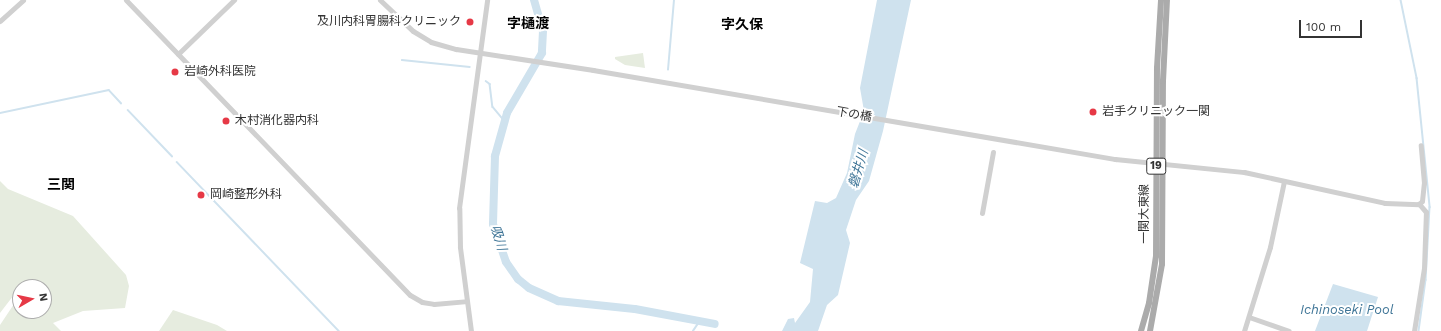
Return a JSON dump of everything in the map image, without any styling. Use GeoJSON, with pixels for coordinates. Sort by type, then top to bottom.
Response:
{"type":"FeatureCollection","features":[{"type":"Feature","properties":{"kind":"main road","name":"一関大東線"},"geometry":{"type":"LineString","coordinates":[[1141,331],[1153,279],[1157,68],[1161,0]]}},
{"type":"Feature","properties":{"kind":"main road","name":"一関大東線"},"geometry":{"type":"LineString","coordinates":[[1150,331],[1162,264],[1164,165],[1162,81],[1168,0]]}},
{"type":"Feature","properties":{"kind":"street"},"geometry":{"type":"LineString","coordinates":[[0,21],[23,0]]}},
{"type":"Feature","properties":{"kind":"street"},"geometry":{"type":"LineString","coordinates":[[126,0],[410,295],[422,302],[434,304],[467,301]]}},
{"type":"Feature","properties":{"kind":"street"},"geometry":{"type":"LineString","coordinates":[[178,54],[234,0]]}},
{"type":"Feature","properties":{"kind":"street","name":"下の橋"},"geometry":{"type":"LineString","coordinates":[[380,0],[409,28],[431,42],[456,49],[549,62],[912,125],[1156,164],[1244,172],[1385,203],[1419,204]]}},
{"type":"Feature","properties":{"kind":"street"},"geometry":{"type":"LineString","coordinates":[[471,331],[459,208],[487,0]]}},
{"type":"Feature","properties":{"kind":"street"},"geometry":{"type":"LineString","coordinates":[[1414,331],[1424,268],[1426,212],[1419,204],[1424,195],[1421,145]]}},
{"type":"Feature","properties":{"kind":"street"},"geometry":{"type":"LineString","coordinates":[[982,213],[993,152]]}},
{"type":"Feature","properties":{"kind":"street"},"geometry":{"type":"LineString","coordinates":[[1244,331],[1272,237],[1284,181]]}},
{"type":"Feature","properties":{"kind":"street"},"geometry":{"type":"LineString","coordinates":[[1249,317],[1289,331]]}},
{"type":"Feature","properties":{"kind":"shaded area"},"geometry":{"type":"Polygon","coordinates":[[[643,53],[645,68],[625,65],[615,59],[615,57],[643,53]]]}},
{"type":"Feature","properties":{"kind":"shaded area"},"geometry":{"type":"Polygon","coordinates":[[[0,181],[8,189],[73,216],[126,275],[129,286],[125,308],[83,311],[53,323],[61,331],[0,331],[0,325],[12,307],[12,319],[52,319],[52,279],[12,279],[12,297],[0,313],[0,181]]]}},
{"type":"Feature","properties":{"kind":"shaded area"},"geometry":{"type":"Polygon","coordinates":[[[173,310],[217,325],[227,331],[159,331],[173,310]]]}},
{"type":"Feature","properties":{"kind":"water","name":"磐井川"},"geometry":{"type":"Polygon","coordinates":[[[877,0],[911,0],[883,131],[869,181],[856,200],[846,230],[850,243],[838,295],[827,305],[818,331],[782,331],[788,319],[794,318],[795,323],[810,302],[813,269],[800,263],[815,201],[827,203],[836,198],[847,173],[855,134],[864,111],[860,88],[877,0]]]}},
{"type":"Feature","properties":{"kind":"water","name":"Ichinoseki Pool"},"geometry":{"type":"Polygon","coordinates":[[[1333,284],[1378,297],[1367,331],[1315,331],[1333,284]]]}},
{"type":"Feature","properties":{"kind":"waterway","name":"吸川"},"geometry":{"type":"LineString","coordinates":[[534,0],[543,31],[542,53],[507,113],[495,156],[493,224],[506,262],[518,279],[529,288],[558,301],[635,309],[715,324]]}},
{"type":"Feature","properties":{"kind":"waterway"},"geometry":{"type":"LineString","coordinates":[[668,70],[674,0]]}},
{"type":"Feature","properties":{"kind":"waterway"},"geometry":{"type":"LineString","coordinates":[[1401,0],[1417,78],[1430,207],[1426,280],[1419,331]]}},
{"type":"Feature","properties":{"kind":"waterway"},"geometry":{"type":"LineString","coordinates":[[402,60],[470,67]]}},
{"type":"Feature","properties":{"kind":"waterway"},"geometry":{"type":"LineString","coordinates":[[486,81],[490,84],[493,107],[504,120]]}},
{"type":"Feature","properties":{"kind":"waterway"},"geometry":{"type":"LineString","coordinates":[[0,113],[109,90],[121,103]]}},
{"type":"Feature","properties":{"kind":"waterway"},"geometry":{"type":"LineString","coordinates":[[128,110],[172,156]]}},
{"type":"Feature","properties":{"kind":"waterway"},"geometry":{"type":"LineString","coordinates":[[177,162],[339,331]]}},
{"type":"Feature","properties":{"kind":"waterway"},"geometry":{"type":"LineString","coordinates":[[693,331],[699,322]]}},
{"type":"Feature","properties":{"kind":"place","name":"及川内科胃腸科クリニック"},"geometry":{"type":"Point","coordinates":[470,22]}},
{"type":"Feature","properties":{"kind":"place","name":"岩崎外科医院"},"geometry":{"type":"Point","coordinates":[175,72]}},
{"type":"Feature","properties":{"kind":"place","name":"岩手クリニック一関"},"geometry":{"type":"Point","coordinates":[1093,112]}},
{"type":"Feature","properties":{"kind":"place","name":"木村消化器内科"},"geometry":{"type":"Point","coordinates":[226,121]}},
{"type":"Feature","properties":{"kind":"place","name":"岡崎整形外科"},"geometry":{"type":"Point","coordinates":[201,195]}},
{"type":"Feature","properties":{"kind":"district","name":"字樋渡"},"geometry":{"type":"Point","coordinates":[528,23]}},
{"type":"Feature","properties":{"kind":"district","name":"字久保"},"geometry":{"type":"Point","coordinates":[742,24]}},
{"type":"Feature","properties":{"kind":"district","name":"三関"},"geometry":{"type":"Point","coordinates":[61,184]}}]}
